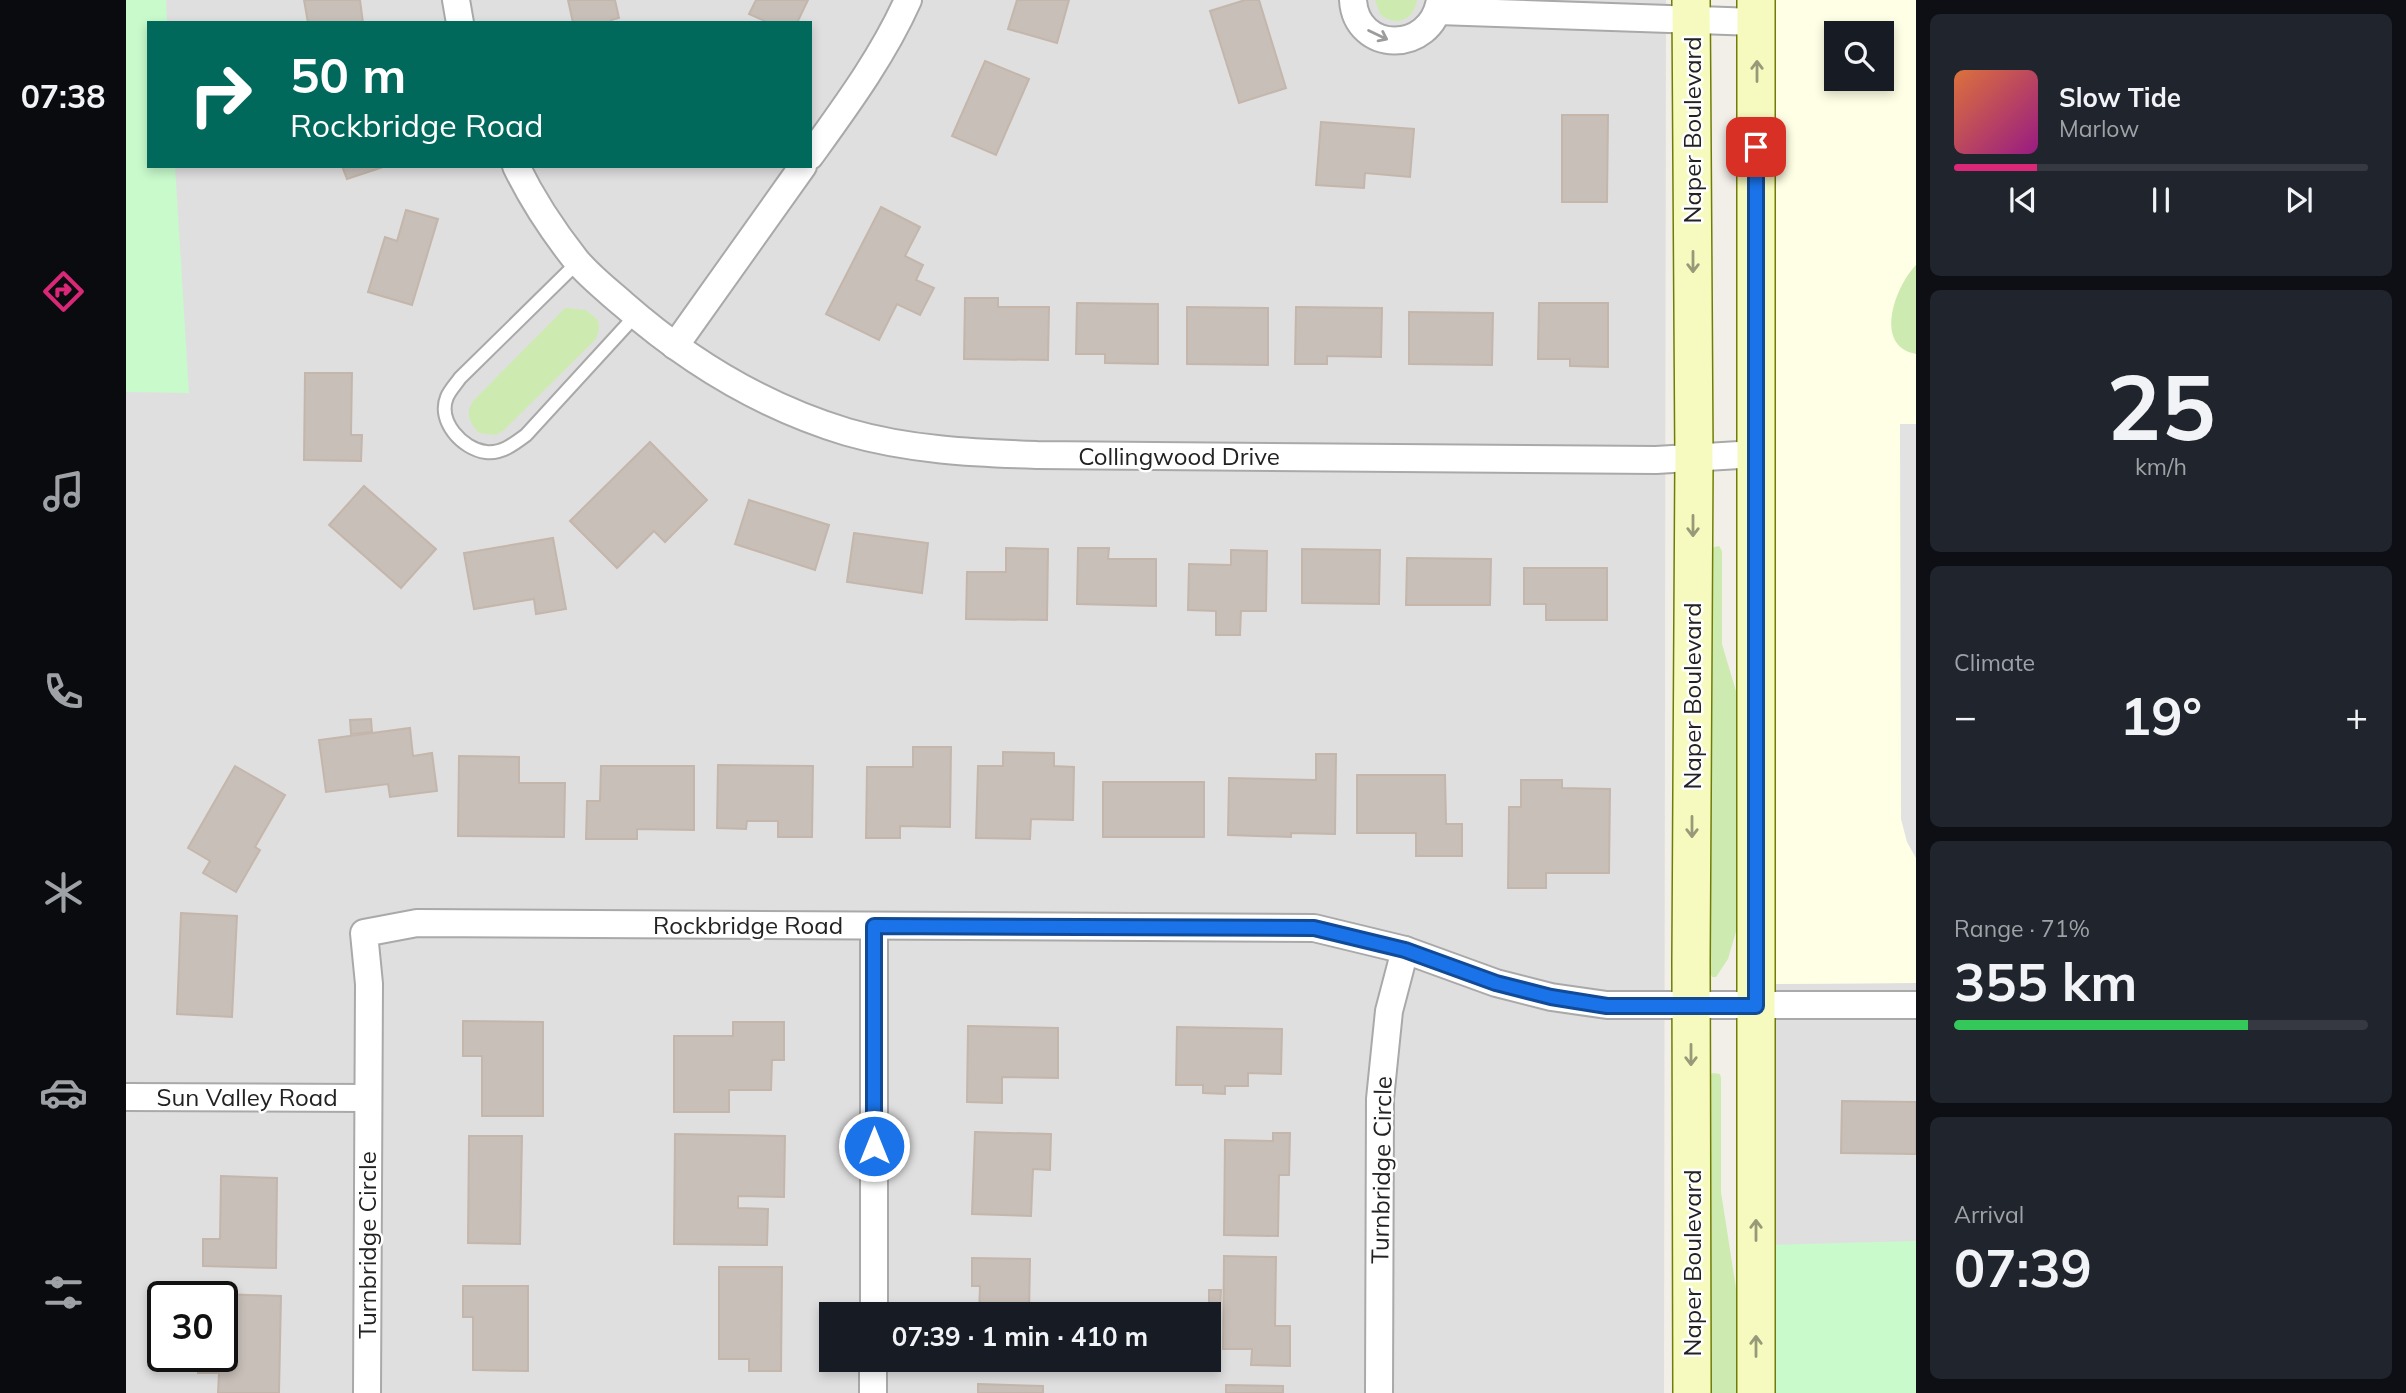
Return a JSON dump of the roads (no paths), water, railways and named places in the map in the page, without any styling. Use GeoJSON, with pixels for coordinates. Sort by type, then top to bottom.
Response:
{"type":"FeatureCollection","features":[{"type":"Feature","properties":{"kind":"main road","name":"Naper Boulevard"},"geometry":{"type":"LineString","coordinates":[[1691,10],[1694,458],[1692,1393]]}},
{"type":"Feature","properties":{"kind":"main road"},"geometry":{"type":"LineString","coordinates":[[1756,11],[1756,1393]]}},
{"type":"Feature","properties":{"kind":"street"},"geometry":{"type":"LineString","coordinates":[[456,0],[460,21]]}},
{"type":"Feature","properties":{"kind":"street"},"geometry":{"type":"LineString","coordinates":[[812,153],[895,30],[908,0]]}},
{"type":"Feature","properties":{"kind":"street"},"geometry":{"type":"LineString","coordinates":[[1353,0],[1358,18],[1367,30],[1393,41],[1407,40],[1421,34],[1431,24],[1439,6],[1756,11]]}},
{"type":"Feature","properties":{"kind":"street","name":"Collingwood Drive"},"geometry":{"type":"LineString","coordinates":[[517,168],[549,222],[578,262],[636,315],[675,346],[725,378],[810,419],[848,432],[897,443],[967,452],[1656,460],[1756,454]]}},
{"type":"Feature","properties":{"kind":"street"},"geometry":{"type":"LineString","coordinates":[[675,346],[802,168]]}},
{"type":"Feature","properties":{"kind":"street","name":"Rockbridge Road"},"geometry":{"type":"LineString","coordinates":[[368,1098],[369,984],[364,933],[417,923],[1314,928],[1405,950],[1496,983],[1551,997],[1607,1006],[1916,1006]]}},
{"type":"Feature","properties":{"kind":"street"},"geometry":{"type":"LineString","coordinates":[[874,926],[874,1302]]}},
{"type":"Feature","properties":{"kind":"street","name":"Turnbridge Circle"},"geometry":{"type":"LineString","coordinates":[[1379,1393],[1380,1098],[1389,1011],[1405,950]]}},
{"type":"Feature","properties":{"kind":"street","name":"Sun Valley Road"},"geometry":{"type":"LineString","coordinates":[[126,1097],[368,1098]]}},
{"type":"Feature","properties":{"kind":"street","name":"Turnbridge Circle"},"geometry":{"type":"LineString","coordinates":[[367,1393],[368,1098]]}},
{"type":"Feature","properties":{"kind":"street"},"geometry":{"type":"LineString","coordinates":[[873,1372],[873,1393]]}},
{"type":"Feature","properties":{"kind":"lane"},"geometry":{"type":"LineString","coordinates":[[578,262],[460,378],[446,398],[447,420],[454,434],[469,447],[488,453],[508,448],[526,435],[636,315]]}}]}
